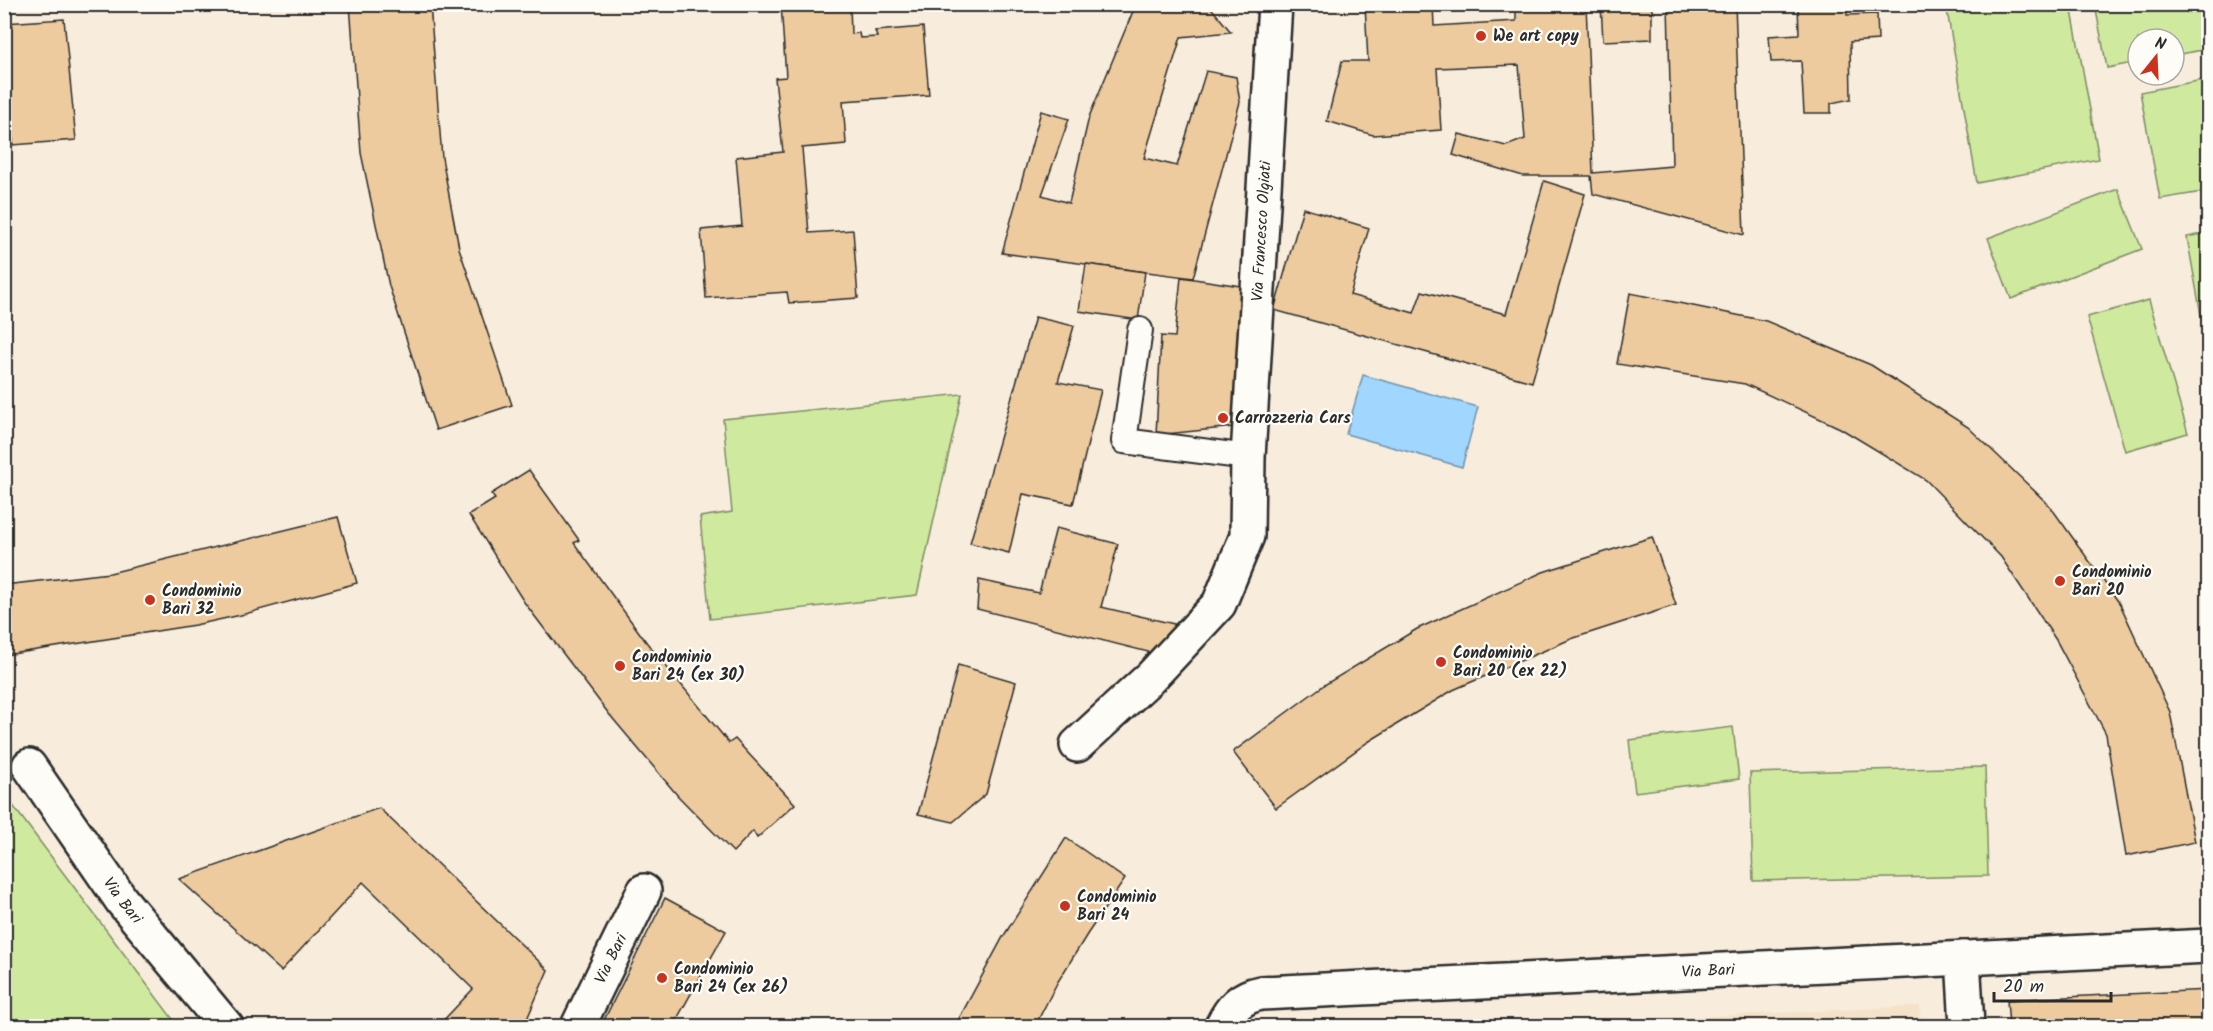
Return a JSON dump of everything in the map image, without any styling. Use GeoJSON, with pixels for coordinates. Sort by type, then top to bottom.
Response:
{"type":"FeatureCollection","features":[{"type":"Feature","properties":{"kind":"street","name":"Via Francesco Olgiati"},"geometry":{"type":"LineString","coordinates":[[1077,744],[1151,677],[1219,604],[1247,536],[1248,457],[1275,4]]}},
{"type":"Feature","properties":{"kind":"street","name":"Via Bari"},"geometry":{"type":"LineString","coordinates":[[29,766],[122,901],[226,1026]]}},
{"type":"Feature","properties":{"kind":"street","name":"Via Bari"},"geometry":{"type":"LineString","coordinates":[[578,1026],[644,891]]}},
{"type":"Feature","properties":{"kind":"street","name":"Via Bari"},"geometry":{"type":"LineString","coordinates":[[1222,1026],[1239,1002],[1249,995],[1261,993],[2208,946]]}},
{"type":"Feature","properties":{"kind":"street"},"geometry":{"type":"LineString","coordinates":[[1963,958],[1967,1026]]}},
{"type":"Feature","properties":{"kind":"lane"},"geometry":{"type":"LineString","coordinates":[[1140,330],[1124,441],[1248,457]]}},
{"type":"Feature","properties":{"kind":"shaded area"},"geometry":{"type":"Polygon","coordinates":[[[1920,1006],[1921,1026],[1498,1026],[1920,1006]]]}},
{"type":"Feature","properties":{"kind":"green space"},"geometry":{"type":"Polygon","coordinates":[[[1946,5],[2071,5],[2099,159],[1977,183],[1946,5]]]}},
{"type":"Feature","properties":{"kind":"green space"},"geometry":{"type":"Polygon","coordinates":[[[2095,5],[2208,5],[2208,49],[2186,53],[2186,27],[2126,27],[2126,64],[2107,68],[2095,5]]]}},
{"type":"Feature","properties":{"kind":"green space"},"geometry":{"type":"Polygon","coordinates":[[[2208,79],[2208,191],[2160,199],[2140,92],[2166,87],[2186,87],[2186,83],[2208,79]]]}},
{"type":"Feature","properties":{"kind":"green space"},"geometry":{"type":"Polygon","coordinates":[[[2118,189],[2142,249],[2011,299],[1988,238],[2118,189]]]}},
{"type":"Feature","properties":{"kind":"green space"},"geometry":{"type":"Polygon","coordinates":[[[2208,233],[2208,354],[2187,237],[2208,233]]]}},
{"type":"Feature","properties":{"kind":"green space"},"geometry":{"type":"Polygon","coordinates":[[[2149,300],[2188,433],[2125,451],[2087,317],[2149,300]]]}},
{"type":"Feature","properties":{"kind":"green space"},"geometry":{"type":"Polygon","coordinates":[[[962,394],[917,595],[710,619],[700,517],[732,512],[723,419],[962,394]]]}},
{"type":"Feature","properties":{"kind":"green space"},"geometry":{"type":"Polygon","coordinates":[[[1733,727],[1739,779],[1635,792],[1629,740],[1733,727]]]}},
{"type":"Feature","properties":{"kind":"green space"},"geometry":{"type":"Polygon","coordinates":[[[1985,767],[1988,876],[1753,881],[1750,773],[1985,767]]]}},
{"type":"Feature","properties":{"kind":"green space"},"geometry":{"type":"Polygon","coordinates":[[[5,795],[178,1026],[5,1026],[5,795]]]}},
{"type":"Feature","properties":{"kind":"water"},"geometry":{"type":"Polygon","coordinates":[[[1363,375],[1478,407],[1462,467],[1346,434],[1363,375]]]}},
{"type":"Feature","properties":{"kind":"building"},"geometry":{"type":"Polygon","coordinates":[[[350,4],[430,4],[442,158],[459,248],[512,405],[436,430],[389,286],[361,153],[350,4]]]}},
{"type":"Feature","properties":{"kind":"building"},"geometry":{"type":"Polygon","coordinates":[[[781,4],[850,4],[851,34],[859,33],[860,38],[877,37],[875,31],[923,27],[929,95],[843,101],[846,144],[802,148],[809,233],[853,230],[858,298],[789,303],[787,292],[706,298],[701,230],[742,226],[736,157],[783,152],[775,78],[786,77],[781,4]]]}},
{"type":"Feature","properties":{"kind":"building"},"geometry":{"type":"Polygon","coordinates":[[[1136,4],[1208,4],[1231,32],[1181,37],[1144,158],[1177,166],[1206,71],[1236,77],[1240,102],[1193,278],[1002,253],[1041,111],[1069,119],[1042,195],[1069,203],[1089,117],[1136,4]]]}},
{"type":"Feature","properties":{"kind":"building"},"geometry":{"type":"Polygon","coordinates":[[[1365,4],[1433,4],[1434,26],[1516,21],[1516,4],[1586,4],[1593,173],[1672,166],[1668,4],[1735,4],[1744,235],[1593,194],[1591,176],[1523,176],[1453,155],[1459,134],[1506,146],[1525,139],[1519,65],[1437,68],[1441,130],[1373,135],[1327,121],[1342,61],[1368,61],[1365,4]]]}},
{"type":"Feature","properties":{"kind":"building"},"geometry":{"type":"Polygon","coordinates":[[[1601,4],[1652,4],[1652,39],[1603,41],[1601,4]]]}},
{"type":"Feature","properties":{"kind":"building"},"geometry":{"type":"Polygon","coordinates":[[[1798,4],[1846,4],[1847,15],[1877,14],[1878,40],[1850,42],[1851,99],[1831,103],[1831,113],[1804,113],[1801,61],[1771,62],[1769,36],[1799,34],[1798,4]]]}},
{"type":"Feature","properties":{"kind":"building"},"geometry":{"type":"Polygon","coordinates":[[[64,19],[76,140],[13,145],[13,139],[4,140],[4,23],[64,19]]]}},
{"type":"Feature","properties":{"kind":"building"},"geometry":{"type":"Polygon","coordinates":[[[1544,181],[1585,194],[1532,382],[1274,310],[1303,208],[1369,228],[1350,295],[1414,313],[1422,291],[1506,314],[1544,181]]]}},
{"type":"Feature","properties":{"kind":"building"},"geometry":{"type":"Polygon","coordinates":[[[1086,264],[1145,272],[1138,320],[1079,311],[1086,264]]]}},
{"type":"Feature","properties":{"kind":"building"},"geometry":{"type":"Polygon","coordinates":[[[1181,277],[1247,287],[1234,427],[1156,435],[1161,336],[1175,337],[1181,277]]]}},
{"type":"Feature","properties":{"kind":"building","name":"Condominio Bari 20"},"geometry":{"type":"Polygon","coordinates":[[[1630,293],[1766,321],[1871,365],[1968,427],[2050,506],[2120,604],[2170,712],[2195,842],[2126,856],[2106,734],[2056,640],[2001,557],[1926,480],[1840,428],[1745,384],[1617,364],[1630,293]]]}},
{"type":"Feature","properties":{"kind":"building"},"geometry":{"type":"Polygon","coordinates":[[[1035,317],[1074,326],[1058,382],[1101,390],[1073,504],[1023,494],[1009,553],[970,543],[1035,317]]]}},
{"type":"Feature","properties":{"kind":"building","name":"Condominio Bari 24 (ex 30)"},"geometry":{"type":"Polygon","coordinates":[[[529,470],[579,540],[574,543],[647,643],[729,743],[735,739],[795,804],[757,838],[753,831],[733,852],[678,796],[609,714],[524,602],[469,515],[495,499],[491,494],[529,470]]]}},
{"type":"Feature","properties":{"kind":"building","name":"Condominio Bari 32"},"geometry":{"type":"Polygon","coordinates":[[[338,517],[357,583],[241,615],[195,625],[5,655],[4,585],[110,573],[338,517]]]}},
{"type":"Feature","properties":{"kind":"building"},"geometry":{"type":"Polygon","coordinates":[[[1056,528],[1118,544],[1101,607],[1187,627],[1160,655],[977,609],[979,580],[1039,593],[1056,528]]]}},
{"type":"Feature","properties":{"kind":"building","name":"Condominio Bari 20 (ex 22)"},"geometry":{"type":"Polygon","coordinates":[[[1652,537],[1676,605],[1571,639],[1453,690],[1368,742],[1276,808],[1233,752],[1324,685],[1417,629],[1543,572],[1652,537]]]}},
{"type":"Feature","properties":{"kind":"building"},"geometry":{"type":"Polygon","coordinates":[[[958,665],[1016,682],[986,794],[953,822],[918,814],[958,665]]]}},
{"type":"Feature","properties":{"kind":"building"},"geometry":{"type":"Polygon","coordinates":[[[379,808],[548,970],[524,1026],[438,1026],[473,989],[363,882],[281,971],[179,879],[379,808]]]}},
{"type":"Feature","properties":{"kind":"building","name":"Condominio Bari 24"},"geometry":{"type":"Polygon","coordinates":[[[1066,838],[1125,879],[1057,983],[1035,1026],[955,1026],[1003,937],[1066,838]]]}},
{"type":"Feature","properties":{"kind":"building","name":"Condominio Bari 24 (ex 26)"},"geometry":{"type":"Polygon","coordinates":[[[665,898],[726,931],[673,1026],[601,1026],[665,898]]]}},
{"type":"Feature","properties":{"kind":"building"},"geometry":{"type":"Polygon","coordinates":[[[2208,990],[2208,1026],[2009,1026],[2007,1000],[2208,990]]]}},
{"type":"Feature","properties":{"kind":"place","name":"We art copy"},"geometry":{"type":"Point","coordinates":[1481,36]}},
{"type":"Feature","properties":{"kind":"place","name":"Carrozzeria Cars"},"geometry":{"type":"Point","coordinates":[1223,418]}},
{"type":"Feature","properties":{"kind":"place","name":"Condominio Bari 20"},"geometry":{"type":"Point","coordinates":[2060,581]}},
{"type":"Feature","properties":{"kind":"place","name":"Condominio Bari 32"},"geometry":{"type":"Point","coordinates":[150,600]}},
{"type":"Feature","properties":{"kind":"place","name":"Condominio Bari 20 (ex 22)"},"geometry":{"type":"Point","coordinates":[1441,662]}},
{"type":"Feature","properties":{"kind":"place","name":"Condominio Bari 24 (ex 30)"},"geometry":{"type":"Point","coordinates":[620,666]}},
{"type":"Feature","properties":{"kind":"place","name":"Condominio Bari 24"},"geometry":{"type":"Point","coordinates":[1065,906]}},
{"type":"Feature","properties":{"kind":"place","name":"Condominio Bari 24 (ex 26)"},"geometry":{"type":"Point","coordinates":[662,978]}}]}
